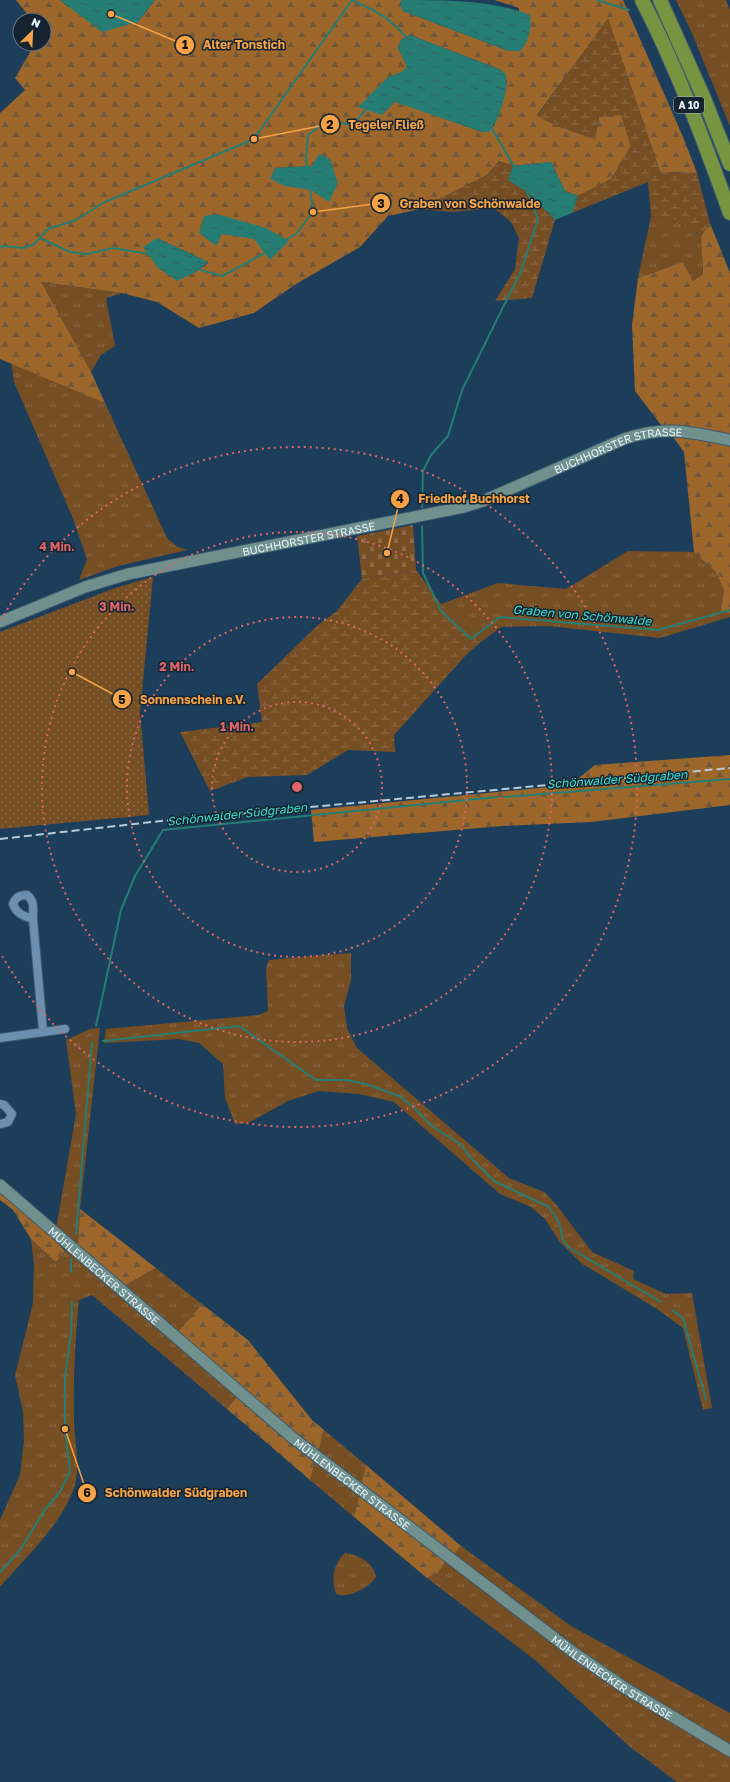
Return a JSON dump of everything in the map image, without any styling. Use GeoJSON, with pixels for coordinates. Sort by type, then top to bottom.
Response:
{"type":"FeatureCollection","features":[{"type":"Feature","properties":{"kind":"highway","name":"A 10"},"geometry":{"type":"LineString","coordinates":[[642,0],[669,58],[730,213]]}},
{"type":"Feature","properties":{"kind":"highway","name":"A 10"},"geometry":{"type":"LineString","coordinates":[[660,0],[703,96],[730,164]]}},
{"type":"Feature","properties":{"kind":"main road","name":"BUCHHORSTER STRASSE"},"geometry":{"type":"LineString","coordinates":[[0,622],[85,587],[128,574],[464,507],[489,498],[624,439],[648,432],[664,430],[730,440]]}},
{"type":"Feature","properties":{"kind":"main road","name":"MÜHLENBECKER STRASSE"},"geometry":{"type":"LineString","coordinates":[[0,1184],[270,1418],[339,1474],[573,1652],[632,1692],[730,1751]]}},
{"type":"Feature","properties":{"kind":"street"},"geometry":{"type":"LineString","coordinates":[[32,919],[43,1031]]}},
{"type":"Feature","properties":{"kind":"street"},"geometry":{"type":"LineString","coordinates":[[0,1038],[43,1031],[65,1030]]}},
{"type":"Feature","properties":{"kind":"street"},"geometry":{"type":"LineString","coordinates":[[0,1104],[4,1105],[12,1114],[8,1122],[0,1124]]}},
{"type":"Feature","properties":{"kind":"green space"},"geometry":{"type":"Polygon","coordinates":[[[16,0],[60,0],[67,6],[138,22],[155,0],[402,0],[400,4],[403,11],[509,51],[520,51],[519,8],[494,0],[623,0],[683,137],[697,173],[660,172],[608,19],[537,115],[557,126],[595,139],[599,117],[621,114],[631,146],[611,180],[578,196],[565,191],[551,162],[513,166],[499,161],[487,175],[420,209],[388,216],[360,247],[296,284],[254,313],[199,328],[157,302],[122,293],[41,282],[91,372],[105,403],[0,359],[0,113],[25,90],[15,78],[30,52],[52,52],[52,12],[26,12],[16,0]],[[410,35],[401,40],[398,48],[406,64],[406,68],[404,71],[387,78],[395,101],[482,132],[494,126],[505,93],[507,81],[501,70],[410,35]],[[312,166],[275,168],[329,201],[312,166]],[[157,238],[194,273],[208,263],[208,262],[157,238]]]}},
{"type":"Feature","properties":{"kind":"green space"},"geometry":{"type":"Polygon","coordinates":[[[676,0],[726,0],[730,10],[730,126],[691,31],[676,0]]]}},
{"type":"Feature","properties":{"kind":"green space"},"geometry":{"type":"Polygon","coordinates":[[[608,18],[660,172],[697,173],[710,223],[701,236],[676,221],[651,216],[648,182],[572,213],[578,196],[612,178],[631,146],[621,115],[599,117],[595,139],[557,126],[537,116],[608,18]]]}},
{"type":"Feature","properties":{"kind":"green space"},"geometry":{"type":"Polygon","coordinates":[[[499,161],[513,166],[509,180],[529,193],[555,220],[532,298],[495,301],[515,269],[519,238],[511,222],[494,208],[452,212],[420,209],[487,175],[499,161]]]}},
{"type":"Feature","properties":{"kind":"green space"},"geometry":{"type":"Polygon","coordinates":[[[651,216],[676,221],[701,236],[703,274],[693,281],[683,262],[638,278],[651,216]]]}},
{"type":"Feature","properties":{"kind":"green space"},"geometry":{"type":"Polygon","coordinates":[[[710,223],[730,273],[730,435],[661,425],[635,391],[632,325],[638,278],[683,262],[693,281],[703,274],[701,236],[710,223]]]}},
{"type":"Feature","properties":{"kind":"green space"},"geometry":{"type":"Polygon","coordinates":[[[40,282],[122,293],[106,298],[115,346],[101,355],[91,372],[40,282]]]}},
{"type":"Feature","properties":{"kind":"green space"},"geometry":{"type":"Polygon","coordinates":[[[11,362],[105,403],[167,538],[176,546],[187,550],[118,566],[79,580],[87,559],[72,516],[14,382],[11,362]]]}},
{"type":"Feature","properties":{"kind":"green space"},"geometry":{"type":"Polygon","coordinates":[[[671,434],[730,444],[730,613],[721,611],[724,590],[715,571],[694,552],[684,452],[671,434]]]}},
{"type":"Feature","properties":{"kind":"green space"},"geometry":{"type":"Polygon","coordinates":[[[413,525],[416,570],[362,579],[357,536],[413,525]]]}},
{"type":"Feature","properties":{"kind":"green space"},"geometry":{"type":"Polygon","coordinates":[[[628,551],[694,552],[715,571],[724,590],[722,609],[730,612],[730,617],[660,638],[548,626],[501,627],[481,642],[441,604],[498,583],[566,589],[628,551]]]}},
{"type":"Feature","properties":{"kind":"green space"},"geometry":{"type":"Polygon","coordinates":[[[416,570],[441,604],[481,642],[467,654],[394,735],[395,752],[348,750],[307,775],[248,777],[210,791],[180,732],[262,722],[257,684],[318,625],[337,611],[362,579],[416,570]]]}},
{"type":"Feature","properties":{"kind":"green space"},"geometry":{"type":"Polygon","coordinates":[[[153,577],[140,712],[149,815],[0,829],[0,632],[115,588],[153,577]]]}},
{"type":"Feature","properties":{"kind":"green space"},"geometry":{"type":"Polygon","coordinates":[[[730,755],[730,805],[591,822],[502,826],[314,842],[311,810],[570,785],[595,765],[730,755]]]}},
{"type":"Feature","properties":{"kind":"green space"},"geometry":{"type":"Polygon","coordinates":[[[351,953],[351,980],[344,1006],[347,1028],[357,1048],[509,1178],[544,1192],[555,1203],[592,1252],[634,1271],[633,1279],[666,1294],[692,1293],[712,1408],[703,1410],[683,1328],[657,1309],[581,1263],[559,1241],[545,1219],[531,1207],[500,1194],[394,1102],[359,1094],[319,1091],[288,1101],[248,1123],[235,1124],[225,1098],[223,1064],[199,1043],[178,1039],[104,1043],[106,1029],[259,1015],[268,1011],[266,968],[269,960],[351,953]]]}},
{"type":"Feature","properties":{"kind":"green space"},"geometry":{"type":"Polygon","coordinates":[[[100,1028],[80,1209],[78,1247],[122,1287],[156,1268],[202,1304],[177,1333],[243,1389],[227,1409],[92,1295],[79,1300],[75,1345],[74,1389],[74,1428],[77,1455],[76,1482],[67,1504],[50,1530],[0,1587],[0,1520],[20,1475],[24,1440],[23,1412],[15,1375],[33,1303],[34,1264],[31,1239],[56,1262],[65,1251],[77,1247],[56,1229],[76,1114],[66,1040],[90,1029],[100,1028]]]}},
{"type":"Feature","properties":{"kind":"green space"},"geometry":{"type":"Polygon","coordinates":[[[0,1189],[30,1215],[65,1251],[56,1262],[31,1239],[13,1210],[0,1200],[0,1189]]]}},
{"type":"Feature","properties":{"kind":"green space"},"geometry":{"type":"Polygon","coordinates":[[[80,1209],[156,1268],[122,1287],[78,1247],[80,1209]]]}},
{"type":"Feature","properties":{"kind":"green space"},"geometry":{"type":"Polygon","coordinates":[[[202,1304],[248,1340],[312,1420],[324,1430],[310,1480],[227,1409],[243,1389],[177,1333],[202,1304]]]}},
{"type":"Feature","properties":{"kind":"green space"},"geometry":{"type":"Polygon","coordinates":[[[324,1430],[366,1465],[354,1517],[310,1480],[324,1430]]]}},
{"type":"Feature","properties":{"kind":"green space"},"geometry":{"type":"Polygon","coordinates":[[[366,1465],[461,1546],[436,1574],[427,1578],[354,1517],[366,1465]]]}},
{"type":"Feature","properties":{"kind":"green space"},"geometry":{"type":"Polygon","coordinates":[[[461,1546],[571,1626],[730,1713],[730,1782],[677,1782],[630,1747],[535,1660],[427,1578],[436,1574],[461,1546]]]}},
{"type":"Feature","properties":{"kind":"green space"},"geometry":{"type":"Polygon","coordinates":[[[345,1553],[355,1555],[369,1563],[376,1577],[358,1592],[341,1595],[336,1594],[333,1577],[338,1562],[345,1553]]]}},
{"type":"Feature","properties":{"kind":"water"},"geometry":{"type":"Polygon","coordinates":[[[60,0],[155,0],[138,22],[102,32],[60,0]]]}},
{"type":"Feature","properties":{"kind":"water"},"geometry":{"type":"Polygon","coordinates":[[[402,0],[468,2],[501,6],[516,10],[530,15],[531,25],[529,34],[526,43],[520,51],[509,51],[403,11],[400,4],[402,0]]]}},
{"type":"Feature","properties":{"kind":"water"},"geometry":{"type":"Polygon","coordinates":[[[410,35],[501,70],[506,74],[506,89],[500,113],[489,132],[482,132],[395,102],[382,115],[358,107],[387,78],[403,71],[406,68],[406,64],[398,48],[401,40],[410,35]]]}},
{"type":"Feature","properties":{"kind":"water"},"geometry":{"type":"Polygon","coordinates":[[[319,154],[330,159],[338,183],[329,202],[311,190],[285,186],[270,179],[275,168],[312,166],[319,154]]]}},
{"type":"Feature","properties":{"kind":"water"},"geometry":{"type":"Polygon","coordinates":[[[551,162],[565,191],[578,196],[572,213],[555,220],[529,193],[508,180],[513,166],[551,162]]]}},
{"type":"Feature","properties":{"kind":"water"},"geometry":{"type":"Polygon","coordinates":[[[217,214],[266,228],[289,241],[270,260],[254,239],[222,234],[216,246],[199,233],[204,216],[217,214]]]}},
{"type":"Feature","properties":{"kind":"water"},"geometry":{"type":"Polygon","coordinates":[[[157,238],[208,262],[194,273],[177,281],[158,268],[143,247],[157,238]]]}},
{"type":"Feature","properties":{"kind":"waterway"},"geometry":{"type":"LineString","coordinates":[[352,0],[388,19],[406,37]]}},
{"type":"Feature","properties":{"kind":"waterway"},"geometry":{"type":"LineString","coordinates":[[0,248],[3,246],[24,248],[34,244],[48,229],[76,220],[105,202],[254,139],[352,0]]}},
{"type":"Feature","properties":{"kind":"waterway"},"geometry":{"type":"LineString","coordinates":[[597,0],[629,10]]}},
{"type":"Feature","properties":{"kind":"waterway","name":"Graben von Schönwalde"},"geometry":{"type":"LineString","coordinates":[[307,168],[306,159],[308,135],[327,121],[353,125],[367,108]]}},
{"type":"Feature","properties":{"kind":"waterway","name":"Graben von Schönwalde"},"geometry":{"type":"LineString","coordinates":[[491,127],[515,168]]}},
{"type":"Feature","properties":{"kind":"waterway","name":"Graben von Schönwalde"},"geometry":{"type":"LineString","coordinates":[[284,241],[296,234],[313,212],[310,189]]}},
{"type":"Feature","properties":{"kind":"waterway","name":"Graben von Schönwalde"},"geometry":{"type":"LineString","coordinates":[[422,507],[423,471],[431,455],[448,436],[462,390],[521,271],[538,219],[526,190]]}},
{"type":"Feature","properties":{"kind":"waterway","name":"Graben von Schönwalde"},"geometry":{"type":"LineString","coordinates":[[40,238],[70,252],[87,254],[113,248],[149,254]]}},
{"type":"Feature","properties":{"kind":"waterway","name":"Graben von Schönwalde"},"geometry":{"type":"LineString","coordinates":[[197,269],[222,276],[265,253]]}},
{"type":"Feature","properties":{"kind":"waterway","name":"Graben von Schönwalde"},"geometry":{"type":"LineString","coordinates":[[422,526],[423,573],[441,611],[471,639],[500,617],[658,630],[730,610]]}},
{"type":"Feature","properties":{"kind":"waterway","name":"Schönwalder Südgraben"},"geometry":{"type":"LineString","coordinates":[[504,797],[730,779]]}},
{"type":"Feature","properties":{"kind":"waterway","name":"Schönwalder Südgraben"},"geometry":{"type":"LineString","coordinates":[[96,1026],[121,910],[135,876],[163,830],[497,797]]}},
{"type":"Feature","properties":{"kind":"waterway"},"geometry":{"type":"LineString","coordinates":[[103,1041],[239,1026],[316,1080],[346,1080],[366,1084],[399,1096],[413,1107],[433,1127],[460,1144],[470,1157],[494,1181],[549,1207],[559,1222],[563,1240],[568,1247],[661,1302]]}},
{"type":"Feature","properties":{"kind":"waterway","name":"Schönwalder Südgraben"},"geometry":{"type":"LineString","coordinates":[[76,1234],[92,1042]]}},
{"type":"Feature","properties":{"kind":"waterway","name":"Schönwalder Südgraben"},"geometry":{"type":"LineString","coordinates":[[71,1259],[71,1272]]}},
{"type":"Feature","properties":{"kind":"waterway","name":"Schönwalder Südgraben"},"geometry":{"type":"LineString","coordinates":[[0,1572],[20,1550],[46,1508],[60,1492],[70,1471],[65,1429],[65,1378],[71,1333],[72,1302]]}},
{"type":"Feature","properties":{"kind":"waterway"},"geometry":{"type":"LineString","coordinates":[[672,1310],[683,1318],[706,1400]]}},
{"type":"Feature","properties":{"kind":"railway"},"geometry":{"type":"LineString","coordinates":[[0,839],[161,821],[730,768]]}},
{"type":"Feature","properties":{"kind":"place","name":"Alter Tonstich"},"geometry":{"type":"Point","coordinates":[111,14]}},
{"type":"Feature","properties":{"kind":"place","name":"Tegeler Fließ"},"geometry":{"type":"Point","coordinates":[254,139]}},
{"type":"Feature","properties":{"kind":"place","name":"Graben von Schönwalde"},"geometry":{"type":"Point","coordinates":[313,212]}},
{"type":"Feature","properties":{"kind":"place","name":"Friedhof Buchhorst"},"geometry":{"type":"Point","coordinates":[387,553]}},
{"type":"Feature","properties":{"kind":"place","name":"Sonnenschein e.V."},"geometry":{"type":"Point","coordinates":[72,672]}},
{"type":"Feature","properties":{"kind":"place","name":"Schönwalder Südgraben"},"geometry":{"type":"Point","coordinates":[65,1429]}}]}
